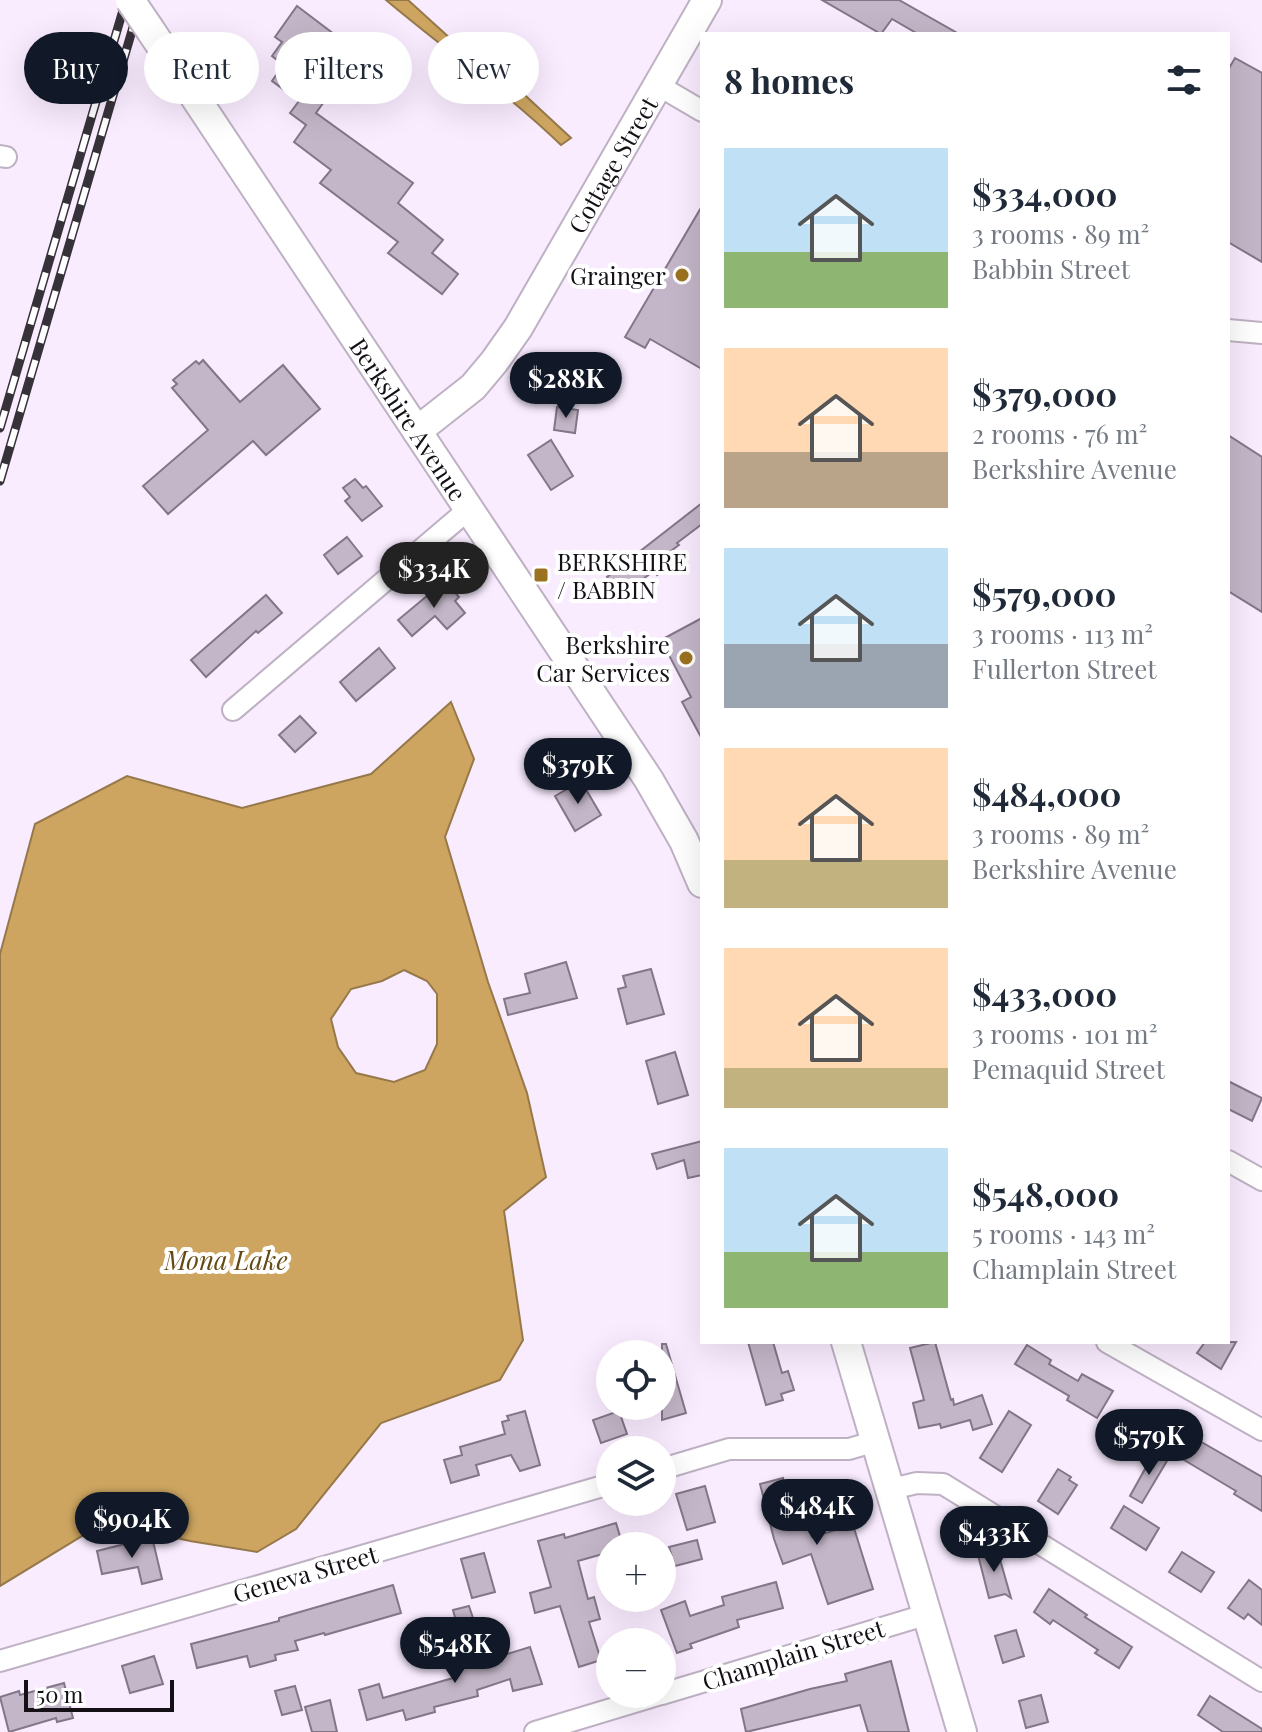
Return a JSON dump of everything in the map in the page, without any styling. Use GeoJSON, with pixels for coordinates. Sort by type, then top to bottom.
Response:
{"type":"FeatureCollection","features":[{"type":"Feature","properties":{"kind":"main road","name":"Berkshire Avenue"},"geometry":{"type":"LineString","coordinates":[[130,0],[649,780],[684,841],[700,878]]}},
{"type":"Feature","properties":{"kind":"main road","name":"Cottage Street"},"geometry":{"type":"LineString","coordinates":[[417,431],[473,387],[518,328],[707,0]]}},
{"type":"Feature","properties":{"kind":"main road"},"geometry":{"type":"LineString","coordinates":[[847,1344],[962,1732]]}},
{"type":"Feature","properties":{"kind":"street"},"geometry":{"type":"LineString","coordinates":[[656,84],[700,110]]}},
{"type":"Feature","properties":{"kind":"street"},"geometry":{"type":"LineString","coordinates":[[1230,330],[1262,333]]}},
{"type":"Feature","properties":{"kind":"street"},"geometry":{"type":"LineString","coordinates":[[233,710],[469,509]]}},
{"type":"Feature","properties":{"kind":"street"},"geometry":{"type":"LineString","coordinates":[[1230,1162],[1262,1180]]}},
{"type":"Feature","properties":{"kind":"street"},"geometry":{"type":"LineString","coordinates":[[1111,1344],[1262,1430]]}},
{"type":"Feature","properties":{"kind":"street"},"geometry":{"type":"LineString","coordinates":[[676,1465],[729,1449],[849,1449],[876,1441]]}},
{"type":"Feature","properties":{"kind":"street"},"geometry":{"type":"LineString","coordinates":[[891,1489],[917,1483],[943,1484],[1262,1681]]}},
{"type":"Feature","properties":{"kind":"street","name":"Geneva Street"},"geometry":{"type":"LineString","coordinates":[[0,1661],[596,1488]]}},
{"type":"Feature","properties":{"kind":"street","name":"Champlain Street"},"geometry":{"type":"LineString","coordinates":[[676,1690],[925,1615]]}},
{"type":"Feature","properties":{"kind":"street","name":"Champlain Street"},"geometry":{"type":"LineString","coordinates":[[535,1732],[615,1708]]}},
{"type":"Feature","properties":{"kind":"water"},"geometry":{"type":"Polygon","coordinates":[[[386,0],[408,0],[443,32],[428,34],[386,0]]]}},
{"type":"Feature","properties":{"kind":"water"},"geometry":{"type":"Polygon","coordinates":[[[514,104],[534,104],[571,138],[561,145],[514,104]]]}},
{"type":"Feature","properties":{"kind":"water","name":"Mona Lake"},"geometry":{"type":"Polygon","coordinates":[[[451,702],[474,759],[445,837],[488,982],[527,1093],[546,1177],[504,1211],[523,1340],[500,1380],[381,1423],[296,1529],[257,1552],[105,1522],[0,1586],[0,954],[35,824],[127,776],[242,808],[371,774],[451,702]],[[404,970],[382,981],[351,989],[331,1019],[338,1047],[356,1073],[394,1082],[425,1070],[437,1044],[437,994],[427,981],[404,970]]]}},
{"type":"Feature","properties":{"kind":"building"},"geometry":{"type":"Polygon","coordinates":[[[822,0],[899,0],[955,32],[915,32],[892,19],[882,32],[822,0]]]}},
{"type":"Feature","properties":{"kind":"building"},"geometry":{"type":"Polygon","coordinates":[[[297,6],[331,32],[279,32],[297,6]]]}},
{"type":"Feature","properties":{"kind":"building"},"geometry":{"type":"Polygon","coordinates":[[[1235,58],[1262,73],[1262,262],[1230,243],[1230,67],[1235,58]]]}},
{"type":"Feature","properties":{"kind":"building"},"geometry":{"type":"Polygon","coordinates":[[[297,104],[322,104],[316,113],[413,183],[398,203],[443,240],[432,253],[458,274],[442,294],[388,253],[398,242],[320,183],[331,170],[294,142],[306,125],[290,113],[297,104]]]}},
{"type":"Feature","properties":{"kind":"building","name":"Grainger"},"geometry":{"type":"Polygon","coordinates":[[[700,209],[700,368],[650,339],[645,348],[625,337],[700,209]]]}},
{"type":"Feature","properties":{"kind":"building"},"geometry":{"type":"Polygon","coordinates":[[[203,360],[240,402],[283,365],[320,409],[266,455],[253,441],[168,514],[143,486],[208,430],[172,388],[177,384],[173,380],[196,361],[199,364],[203,360]]]}},
{"type":"Feature","properties":{"kind":"building"},"geometry":{"type":"Polygon","coordinates":[[[557,407],[578,410],[575,433],[554,430],[557,407]]]}},
{"type":"Feature","properties":{"kind":"building"},"geometry":{"type":"Polygon","coordinates":[[[1230,436],[1262,457],[1262,612],[1230,592],[1230,436]]]}},
{"type":"Feature","properties":{"kind":"building"},"geometry":{"type":"Polygon","coordinates":[[[551,440],[573,476],[551,490],[528,455],[551,440]]]}},
{"type":"Feature","properties":{"kind":"building"},"geometry":{"type":"Polygon","coordinates":[[[355,479],[363,488],[366,486],[382,506],[362,521],[345,501],[350,497],[343,488],[355,479]]]}},
{"type":"Feature","properties":{"kind":"building"},"geometry":{"type":"Polygon","coordinates":[[[700,505],[700,526],[667,554],[674,563],[657,575],[654,571],[621,595],[607,577],[700,505]]]}},
{"type":"Feature","properties":{"kind":"building"},"geometry":{"type":"Polygon","coordinates":[[[347,537],[362,556],[338,574],[324,555],[347,537]]]}},
{"type":"Feature","properties":{"kind":"building"},"geometry":{"type":"Polygon","coordinates":[[[445,581],[459,597],[455,601],[465,613],[447,629],[435,616],[412,636],[398,620],[445,581]]]}},
{"type":"Feature","properties":{"kind":"building"},"geometry":{"type":"Polygon","coordinates":[[[266,595],[282,613],[258,633],[256,631],[206,677],[191,660],[266,595]]]}},
{"type":"Feature","properties":{"kind":"building","name":"Berkshire Car Services"},"geometry":{"type":"Polygon","coordinates":[[[700,619],[700,735],[682,702],[691,697],[661,640],[700,619]]]}},
{"type":"Feature","properties":{"kind":"building"},"geometry":{"type":"Polygon","coordinates":[[[379,648],[395,668],[356,701],[340,682],[379,648]]]}},
{"type":"Feature","properties":{"kind":"building"},"geometry":{"type":"Polygon","coordinates":[[[300,716],[316,733],[295,752],[279,735],[300,716]]]}},
{"type":"Feature","properties":{"kind":"building"},"geometry":{"type":"Polygon","coordinates":[[[581,781],[601,815],[575,831],[555,796],[581,781]]]}},
{"type":"Feature","properties":{"kind":"building"},"geometry":{"type":"Polygon","coordinates":[[[566,962],[577,998],[508,1015],[504,999],[530,993],[525,974],[566,962]]]}},
{"type":"Feature","properties":{"kind":"building"},"geometry":{"type":"Polygon","coordinates":[[[651,969],[664,1014],[627,1024],[618,989],[626,987],[623,976],[651,969]]]}},
{"type":"Feature","properties":{"kind":"building"},"geometry":{"type":"Polygon","coordinates":[[[675,1052],[688,1095],[658,1104],[646,1061],[675,1052]]]}},
{"type":"Feature","properties":{"kind":"building"},"geometry":{"type":"Polygon","coordinates":[[[1230,1082],[1262,1098],[1252,1121],[1230,1110],[1230,1082]]]}},
{"type":"Feature","properties":{"kind":"building"},"geometry":{"type":"Polygon","coordinates":[[[700,1142],[700,1175],[688,1178],[684,1160],[657,1169],[652,1154],[700,1142]]]}},
{"type":"Feature","properties":{"kind":"building"},"geometry":{"type":"Polygon","coordinates":[[[1236,1342],[1221,1369],[1197,1353],[1204,1344],[1236,1342]]]}},
{"type":"Feature","properties":{"kind":"building"},"geometry":{"type":"Polygon","coordinates":[[[749,1344],[774,1344],[782,1373],[788,1371],[794,1390],[781,1394],[783,1400],[766,1405],[749,1344]]]}},
{"type":"Feature","properties":{"kind":"building"},"geometry":{"type":"Polygon","coordinates":[[[936,1344],[954,1405],[982,1395],[992,1424],[973,1430],[970,1420],[941,1428],[940,1424],[919,1428],[913,1403],[924,1400],[910,1348],[936,1344]]]}},
{"type":"Feature","properties":{"kind":"building"},"geometry":{"type":"Polygon","coordinates":[[[1027,1345],[1051,1360],[1049,1364],[1078,1381],[1082,1374],[1113,1391],[1097,1418],[1067,1400],[1069,1396],[1015,1364],[1027,1345]]]}},
{"type":"Feature","properties":{"kind":"building"},"geometry":{"type":"Polygon","coordinates":[[[676,1378],[686,1413],[676,1416],[676,1378]]]}},
{"type":"Feature","properties":{"kind":"building"},"geometry":{"type":"Polygon","coordinates":[[[525,1411],[540,1465],[520,1471],[511,1455],[476,1465],[479,1475],[451,1483],[444,1460],[462,1455],[460,1447],[505,1434],[502,1422],[509,1420],[507,1416],[525,1411]]]}},
{"type":"Feature","properties":{"kind":"building"},"geometry":{"type":"Polygon","coordinates":[[[1009,1411],[1031,1425],[1002,1472],[980,1458],[1009,1411]]]}},
{"type":"Feature","properties":{"kind":"building"},"geometry":{"type":"Polygon","coordinates":[[[593,1420],[622,1420],[627,1434],[599,1436],[593,1420]]]}},
{"type":"Feature","properties":{"kind":"building"},"geometry":{"type":"Polygon","coordinates":[[[1191,1436],[1262,1477],[1262,1511],[1234,1494],[1236,1491],[1179,1457],[1191,1436]]]}},
{"type":"Feature","properties":{"kind":"building"},"geometry":{"type":"Polygon","coordinates":[[[1155,1451],[1168,1459],[1142,1503],[1130,1496],[1155,1451]]]}},
{"type":"Feature","properties":{"kind":"building"},"geometry":{"type":"Polygon","coordinates":[[[1058,1469],[1077,1485],[1058,1514],[1038,1501],[1058,1469]]]}},
{"type":"Feature","properties":{"kind":"building"},"geometry":{"type":"Polygon","coordinates":[[[783,1478],[793,1518],[806,1515],[812,1537],[853,1525],[873,1589],[828,1604],[811,1554],[783,1564],[760,1484],[783,1478]]]}},
{"type":"Feature","properties":{"kind":"building"},"geometry":{"type":"Polygon","coordinates":[[[705,1486],[715,1522],[687,1530],[676,1494],[705,1486]]]}},
{"type":"Feature","properties":{"kind":"building"},"geometry":{"type":"Polygon","coordinates":[[[1124,1506],[1159,1528],[1146,1550],[1111,1528],[1124,1506]]]}},
{"type":"Feature","properties":{"kind":"building"},"geometry":{"type":"Polygon","coordinates":[[[616,1523],[619,1532],[596,1532],[596,1556],[578,1561],[588,1599],[594,1597],[600,1619],[589,1622],[596,1644],[596,1662],[579,1667],[560,1606],[535,1613],[530,1593],[551,1587],[538,1541],[564,1534],[565,1538],[616,1523]]]}},
{"type":"Feature","properties":{"kind":"building"},"geometry":{"type":"Polygon","coordinates":[[[152,1537],[162,1579],[142,1584],[138,1567],[102,1574],[97,1551],[152,1537]]]}},
{"type":"Feature","properties":{"kind":"building"},"geometry":{"type":"Polygon","coordinates":[[[697,1540],[702,1559],[676,1566],[676,1545],[697,1540]]]}},
{"type":"Feature","properties":{"kind":"building"},"geometry":{"type":"Polygon","coordinates":[[[997,1549],[1011,1598],[1005,1594],[989,1598],[978,1555],[997,1549]]]}},
{"type":"Feature","properties":{"kind":"building"},"geometry":{"type":"Polygon","coordinates":[[[1182,1552],[1214,1572],[1201,1592],[1169,1572],[1182,1552]]]}},
{"type":"Feature","properties":{"kind":"building"},"geometry":{"type":"Polygon","coordinates":[[[484,1553],[495,1592],[472,1598],[461,1559],[484,1553]]]}},
{"type":"Feature","properties":{"kind":"building"},"geometry":{"type":"Polygon","coordinates":[[[1249,1580],[1262,1590],[1262,1625],[1248,1614],[1244,1619],[1228,1608],[1249,1580]]]}},
{"type":"Feature","properties":{"kind":"building"},"geometry":{"type":"Polygon","coordinates":[[[776,1582],[783,1608],[737,1620],[739,1627],[690,1644],[692,1648],[677,1653],[676,1628],[668,1628],[662,1612],[676,1612],[676,1604],[685,1601],[690,1616],[724,1605],[722,1597],[776,1582]]]}},
{"type":"Feature","properties":{"kind":"building"},"geometry":{"type":"Polygon","coordinates":[[[393,1585],[401,1613],[295,1641],[298,1650],[275,1655],[276,1660],[250,1667],[247,1656],[197,1668],[191,1644],[279,1621],[279,1618],[393,1585]]]}},
{"type":"Feature","properties":{"kind":"building"},"geometry":{"type":"Polygon","coordinates":[[[1049,1589],[1132,1647],[1119,1668],[1053,1620],[1050,1624],[1034,1612],[1049,1589]]]}},
{"type":"Feature","properties":{"kind":"building"},"geometry":{"type":"Polygon","coordinates":[[[469,1606],[476,1627],[459,1632],[453,1610],[469,1606]]]}},
{"type":"Feature","properties":{"kind":"building"},"geometry":{"type":"Polygon","coordinates":[[[1016,1630],[1024,1656],[1003,1663],[995,1636],[1016,1630]]]}},
{"type":"Feature","properties":{"kind":"building"},"geometry":{"type":"Polygon","coordinates":[[[530,1647],[542,1684],[513,1691],[510,1679],[477,1690],[478,1696],[434,1707],[435,1712],[406,1720],[403,1710],[367,1720],[359,1690],[379,1684],[383,1698],[453,1678],[447,1656],[468,1651],[471,1665],[530,1647]]]}},
{"type":"Feature","properties":{"kind":"building"},"geometry":{"type":"Polygon","coordinates":[[[154,1656],[163,1684],[130,1693],[122,1666],[154,1656]]]}},
{"type":"Feature","properties":{"kind":"building"},"geometry":{"type":"Polygon","coordinates":[[[891,1661],[909,1732],[868,1732],[860,1705],[746,1732],[741,1709],[847,1681],[845,1674],[891,1661]]]}},
{"type":"Feature","properties":{"kind":"building"},"geometry":{"type":"Polygon","coordinates":[[[64,1683],[73,1718],[57,1722],[56,1718],[9,1732],[0,1697],[64,1683]]]}},
{"type":"Feature","properties":{"kind":"building"},"geometry":{"type":"Polygon","coordinates":[[[295,1686],[302,1710],[282,1715],[275,1691],[295,1686]]]}},
{"type":"Feature","properties":{"kind":"building"},"geometry":{"type":"Polygon","coordinates":[[[1041,1695],[1048,1722],[1026,1728],[1019,1701],[1041,1695]]]}},
{"type":"Feature","properties":{"kind":"building"},"geometry":{"type":"Polygon","coordinates":[[[1210,1696],[1262,1729],[1262,1732],[1223,1732],[1198,1715],[1210,1696]]]}},
{"type":"Feature","properties":{"kind":"building"},"geometry":{"type":"Polygon","coordinates":[[[330,1700],[337,1732],[312,1732],[305,1707],[330,1700]]]}},
{"type":"Feature","properties":{"kind":"railway"},"geometry":{"type":"LineString","coordinates":[[0,428],[126,0]]}},
{"type":"Feature","properties":{"kind":"railway"},"geometry":{"type":"LineString","coordinates":[[0,481],[141,0]]}},
{"type":"Feature","properties":{"kind":"place","name":"Grainger"},"geometry":{"type":"Point","coordinates":[682,275]}},
{"type":"Feature","properties":{"kind":"place","name":"BERKSHIRE / BABBIN"},"geometry":{"type":"Point","coordinates":[541,575]}},
{"type":"Feature","properties":{"kind":"place","name":"Berkshire Car Services"},"geometry":{"type":"Point","coordinates":[686,658]}}]}
